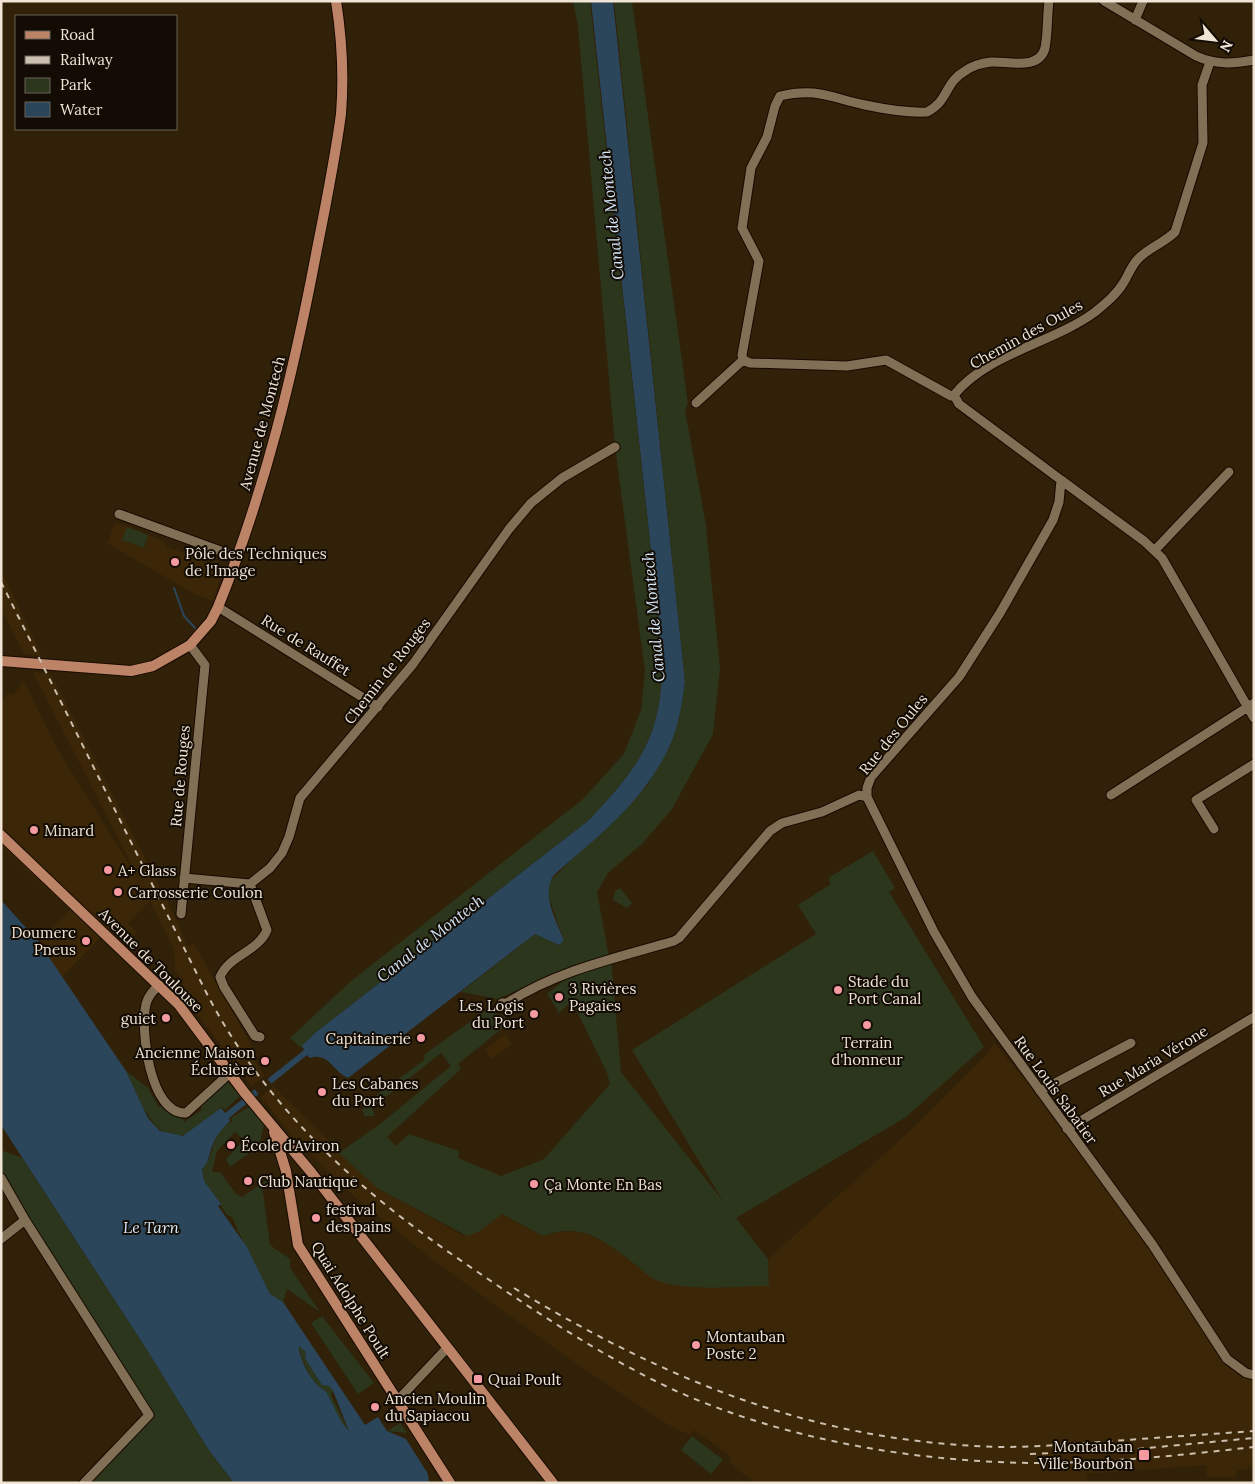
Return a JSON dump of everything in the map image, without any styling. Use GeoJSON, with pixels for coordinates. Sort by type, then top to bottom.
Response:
{"type":"FeatureCollection","features":[{"type":"Feature","properties":{"kind":"main road","name":"Avenue de Montech"},"geometry":{"type":"LineString","coordinates":[[1,661],[131,671],[153,666],[190,645],[211,621],[237,557],[258,497],[287,396],[300,340],[337,145],[343,86],[341,29],[336,1]]}},
{"type":"Feature","properties":{"kind":"main road","name":"Avenue de Toulouse"},"geometry":{"type":"LineString","coordinates":[[1,835],[179,1005],[244,1092],[268,1118],[311,1172],[553,1483]]}},
{"type":"Feature","properties":{"kind":"main road","name":"Quai Adolphe Poult"},"geometry":{"type":"LineString","coordinates":[[268,1118],[279,1144],[298,1245],[450,1483]]}},
{"type":"Feature","properties":{"kind":"main road"},"geometry":{"type":"LineString","coordinates":[[286,1177],[290,1168],[301,1165],[311,1172]]}},
{"type":"Feature","properties":{"kind":"street"},"geometry":{"type":"LineString","coordinates":[[743,360],[742,354],[759,261],[742,228],[751,168],[767,137],[775,106],[780,96],[798,91],[828,94],[864,105],[927,112],[936,107],[943,99],[954,77],[971,67],[989,62],[1031,63],[1041,57],[1045,49],[1049,1]]}},
{"type":"Feature","properties":{"kind":"street"},"geometry":{"type":"LineString","coordinates":[[1104,1],[1210,62],[1235,64],[1254,60]]}},
{"type":"Feature","properties":{"kind":"street"},"geometry":{"type":"LineString","coordinates":[[1136,20],[1143,1]]}},
{"type":"Feature","properties":{"kind":"street","name":"Chemin des Oules"},"geometry":{"type":"LineString","coordinates":[[954,395],[962,386],[992,365],[1038,341],[1069,328],[1095,312],[1118,292],[1138,259],[1164,242],[1175,232],[1204,143],[1202,85],[1210,62]]}},
{"type":"Feature","properties":{"kind":"street"},"geometry":{"type":"LineString","coordinates":[[743,360],[750,363],[847,366],[886,360],[906,369],[935,388],[951,396],[954,395],[959,404],[1155,550],[1162,558],[1250,705],[1254,718]]}},
{"type":"Feature","properties":{"kind":"street"},"geometry":{"type":"LineString","coordinates":[[696,403],[743,360]]}},
{"type":"Feature","properties":{"kind":"street","name":"Chemin de Rouges"},"geometry":{"type":"LineString","coordinates":[[250,884],[270,868],[282,853],[289,837],[300,798],[413,664],[509,528],[531,503],[562,478],[616,447]]}},
{"type":"Feature","properties":{"kind":"street"},"geometry":{"type":"LineString","coordinates":[[1155,550],[1229,472]]}},
{"type":"Feature","properties":{"kind":"street","name":"Rue des Oules"},"geometry":{"type":"LineString","coordinates":[[502,1003],[507,1003],[547,980],[575,969],[674,941],[679,938],[770,831],[782,823],[822,812],[859,795],[867,797],[867,788],[871,777],[958,677],[1000,613],[1053,520],[1059,502],[1061,480]]}},
{"type":"Feature","properties":{"kind":"street"},"geometry":{"type":"LineString","coordinates":[[119,514],[237,557]]}},
{"type":"Feature","properties":{"kind":"street","name":"Rue de Rauffet"},"geometry":{"type":"LineString","coordinates":[[218,607],[378,706]]}},
{"type":"Feature","properties":{"kind":"street","name":"Rue de Rouges"},"geometry":{"type":"LineString","coordinates":[[180,914],[205,665],[190,645]]}},
{"type":"Feature","properties":{"kind":"street"},"geometry":{"type":"LineString","coordinates":[[1111,795],[1250,705]]}},
{"type":"Feature","properties":{"kind":"street"},"geometry":{"type":"LineString","coordinates":[[1214,829],[1196,800],[1254,764]]}},
{"type":"Feature","properties":{"kind":"street","name":"Rue Louis Sabatier"},"geometry":{"type":"LineString","coordinates":[[867,797],[934,932],[972,997],[1152,1244],[1227,1359],[1254,1375]]}},
{"type":"Feature","properties":{"kind":"street"},"geometry":{"type":"LineString","coordinates":[[184,878],[250,884],[267,930],[259,943],[224,967],[220,976],[224,987],[255,1036],[260,1037]]}},
{"type":"Feature","properties":{"kind":"street"},"geometry":{"type":"LineString","coordinates":[[159,985],[151,993],[146,1003],[144,1017],[146,1052],[155,1084],[169,1106],[180,1114],[186,1113],[230,1073]]}},
{"type":"Feature","properties":{"kind":"street","name":"Rue Maria Vérone"},"geometry":{"type":"LineString","coordinates":[[1067,1129],[1254,1017]]}},
{"type":"Feature","properties":{"kind":"street"},"geometry":{"type":"LineString","coordinates":[[1040,1092],[1131,1044]]}},
{"type":"Feature","properties":{"kind":"street"},"geometry":{"type":"LineString","coordinates":[[1,1178],[25,1220],[149,1415],[84,1483]]}},
{"type":"Feature","properties":{"kind":"street"},"geometry":{"type":"LineString","coordinates":[[1,1239],[25,1220]]}},
{"type":"Feature","properties":{"kind":"street"},"geometry":{"type":"LineString","coordinates":[[397,1401],[447,1348]]}},
{"type":"Feature","properties":{"kind":"shaded area","name":"Pôle des Techniques de l'Image"},"geometry":{"type":"Polygon","coordinates":[[[116,522],[163,541],[167,547],[224,567],[213,601],[196,595],[107,543],[116,522]]]}},
{"type":"Feature","properties":{"kind":"shaded area"},"geometry":{"type":"Polygon","coordinates":[[[1,570],[42,656],[24,654],[1,609],[1,570]]]}},
{"type":"Feature","properties":{"kind":"shaded area"},"geometry":{"type":"Polygon","coordinates":[[[33,672],[51,674],[178,923],[187,946],[194,944],[251,1044],[251,1055],[265,1076],[252,1086],[181,993],[183,983],[175,970],[174,949],[150,901],[128,923],[137,933],[117,954],[100,938],[62,977],[38,941],[70,910],[1,846],[1,701],[7,694],[13,695],[24,681],[57,748],[142,885],[33,672]]]}},
{"type":"Feature","properties":{"kind":"shaded area"},"geometry":{"type":"Polygon","coordinates":[[[505,1034],[512,1044],[492,1059],[485,1050],[505,1034]]]}},
{"type":"Feature","properties":{"kind":"shaded area"},"geometry":{"type":"Polygon","coordinates":[[[994,1043],[1037,1093],[1136,1229],[1231,1368],[1254,1379],[1254,1467],[1236,1471],[1236,1477],[1207,1477],[1206,1465],[1087,1474],[1087,1483],[756,1483],[735,1468],[730,1462],[729,1455],[694,1430],[690,1435],[670,1426],[578,1365],[433,1260],[356,1198],[293,1137],[261,1097],[273,1086],[377,1188],[462,1235],[467,1236],[501,1214],[543,1236],[556,1232],[581,1231],[608,1244],[656,1280],[769,1286],[768,1259],[912,1129],[988,1053],[994,1043]]]}},
{"type":"Feature","properties":{"kind":"green space"},"geometry":{"type":"Polygon","coordinates":[[[573,1],[590,1],[662,651],[662,679],[654,725],[636,763],[608,800],[589,820],[315,1033],[301,1048],[290,1038],[351,981],[582,800],[624,754],[641,710],[645,671],[615,447],[578,27],[573,1]]]}},
{"type":"Feature","properties":{"kind":"green space"},"geometry":{"type":"Polygon","coordinates":[[[614,1],[632,1],[688,404],[685,410],[706,525],[720,668],[713,734],[672,809],[642,844],[608,873],[597,892],[609,957],[549,976],[498,999],[461,992],[535,934],[559,945],[564,941],[547,892],[548,883],[647,786],[670,745],[679,718],[685,682],[614,1]]]}},
{"type":"Feature","properties":{"kind":"green space"},"geometry":{"type":"Polygon","coordinates":[[[127,527],[148,535],[144,548],[122,540],[127,527]]]}},
{"type":"Feature","properties":{"kind":"green space"},"geometry":{"type":"Polygon","coordinates":[[[873,851],[895,888],[889,892],[984,1047],[906,1117],[736,1218],[768,1259],[769,1286],[713,1288],[685,1286],[658,1281],[593,1236],[570,1231],[543,1236],[502,1214],[478,1232],[467,1236],[377,1188],[339,1153],[380,1124],[451,1066],[441,1053],[372,1108],[375,1116],[365,1116],[362,1110],[377,1095],[424,1060],[425,1054],[485,1011],[504,1016],[510,1022],[458,1064],[461,1069],[387,1137],[396,1146],[409,1134],[459,1151],[458,1158],[501,1176],[544,1159],[610,1084],[607,1073],[572,1001],[559,1013],[547,994],[562,982],[559,975],[611,959],[621,1072],[723,1201],[632,1050],[816,934],[798,905],[831,884],[828,878],[873,851]]]}},
{"type":"Feature","properties":{"kind":"green space"},"geometry":{"type":"Polygon","coordinates":[[[620,888],[632,903],[627,908],[613,900],[615,891],[620,888]]]}},
{"type":"Feature","properties":{"kind":"green space"},"geometry":{"type":"Polygon","coordinates":[[[126,1071],[148,1088],[159,1107],[163,1105],[171,1114],[182,1118],[184,1122],[202,1110],[199,1105],[226,1080],[240,1096],[225,1110],[221,1107],[202,1125],[186,1134],[173,1136],[162,1131],[152,1121],[143,1107],[126,1071]]]}},
{"type":"Feature","properties":{"kind":"green space"},"geometry":{"type":"Polygon","coordinates":[[[249,1107],[264,1125],[259,1146],[230,1167],[226,1159],[244,1140],[235,1132],[217,1151],[212,1172],[220,1172],[236,1194],[242,1197],[273,1176],[268,1183],[262,1185],[270,1245],[290,1259],[290,1268],[320,1312],[287,1289],[283,1302],[270,1294],[232,1217],[227,1215],[204,1181],[202,1169],[209,1159],[220,1131],[233,1121],[231,1118],[249,1107]]]}},
{"type":"Feature","properties":{"kind":"green space"},"geometry":{"type":"Polygon","coordinates":[[[1,1150],[22,1158],[147,1350],[208,1449],[234,1483],[84,1483],[149,1415],[1,1178],[1,1150]]]}},
{"type":"Feature","properties":{"kind":"green space"},"geometry":{"type":"Polygon","coordinates":[[[322,1316],[374,1383],[358,1394],[311,1323],[322,1316]]]}},
{"type":"Feature","properties":{"kind":"green space"},"geometry":{"type":"Polygon","coordinates":[[[299,1345],[302,1346],[333,1391],[331,1395],[349,1431],[342,1423],[326,1391],[312,1378],[302,1357],[299,1345]]]}},
{"type":"Feature","properties":{"kind":"green space"},"geometry":{"type":"Polygon","coordinates":[[[400,1423],[407,1433],[387,1431],[400,1423]]]}},
{"type":"Feature","properties":{"kind":"green space"},"geometry":{"type":"Polygon","coordinates":[[[692,1436],[723,1460],[711,1474],[681,1450],[692,1436]]]}},
{"type":"Feature","properties":{"kind":"water","name":"Le Tarn"},"geometry":{"type":"Polygon","coordinates":[[[591,1],[613,1],[685,682],[678,722],[670,745],[648,783],[619,816],[554,875],[550,882],[549,899],[551,908],[564,941],[559,945],[535,934],[348,1078],[326,1060],[316,1057],[310,1058],[307,1055],[229,1118],[230,1121],[216,1137],[206,1164],[202,1169],[204,1181],[221,1204],[218,1206],[247,1247],[270,1294],[283,1302],[365,1425],[378,1417],[387,1431],[406,1439],[428,1474],[429,1483],[234,1483],[208,1449],[147,1350],[1,1125],[1,900],[38,941],[126,1071],[148,1118],[160,1131],[183,1136],[221,1108],[225,1113],[304,1050],[302,1046],[315,1033],[589,820],[623,781],[636,763],[646,744],[654,725],[659,704],[662,679],[662,651],[591,1]],[[299,1346],[301,1358],[311,1378],[326,1391],[342,1423],[349,1431],[333,1391],[329,1386],[322,1385],[305,1358],[306,1352],[299,1346]]]}},
{"type":"Feature","properties":{"kind":"pier"},"geometry":{"type":"Polygon","coordinates":[[[266,1077],[273,1086],[260,1096],[253,1087],[266,1077]]]}},
{"type":"Feature","properties":{"kind":"waterway"},"geometry":{"type":"LineString","coordinates":[[174,588],[184,616],[195,628]]}},
{"type":"Feature","properties":{"kind":"railway"},"geometry":{"type":"LineString","coordinates":[[1,582],[208,996],[232,1037],[259,1076],[288,1112],[320,1146],[390,1208],[466,1264],[568,1331],[647,1377],[716,1407],[805,1435],[898,1453],[990,1462],[1063,1463],[1118,1460],[1254,1447]]}},
{"type":"Feature","properties":{"kind":"railway"},"geometry":{"type":"LineString","coordinates":[[514,1288],[572,1322],[688,1379],[747,1401],[808,1420],[870,1434],[935,1443],[1002,1447],[1064,1445],[1254,1431]]}},
{"type":"Feature","properties":{"kind":"railway"},"geometry":{"type":"LineString","coordinates":[[1030,1454],[1137,1449],[1254,1438]]}},
{"type":"Feature","properties":{"kind":"place","name":"Pôle des Techniques de l'Image"},"geometry":{"type":"Point","coordinates":[175,562]}},
{"type":"Feature","properties":{"kind":"place","name":"Minard"},"geometry":{"type":"Point","coordinates":[34,830]}},
{"type":"Feature","properties":{"kind":"place","name":"A+ Glass"},"geometry":{"type":"Point","coordinates":[108,870]}},
{"type":"Feature","properties":{"kind":"place","name":"Carrosserie Coulon"},"geometry":{"type":"Point","coordinates":[118,892]}},
{"type":"Feature","properties":{"kind":"place","name":"Doumerc Pneus"},"geometry":{"type":"Point","coordinates":[86,941]}},
{"type":"Feature","properties":{"kind":"place","name":"Stade du Port Canal"},"geometry":{"type":"Point","coordinates":[838,990]}},
{"type":"Feature","properties":{"kind":"place","name":"3 Rivières Pagaies"},"geometry":{"type":"Point","coordinates":[559,997]}},
{"type":"Feature","properties":{"kind":"place","name":"Les Logis du Port"},"geometry":{"type":"Point","coordinates":[534,1014]}},
{"type":"Feature","properties":{"kind":"place","name":"guiet"},"geometry":{"type":"Point","coordinates":[166,1018]}},
{"type":"Feature","properties":{"kind":"place","name":"Terrain d'honneur"},"geometry":{"type":"Point","coordinates":[867,1025]}},
{"type":"Feature","properties":{"kind":"place","name":"Capitainerie"},"geometry":{"type":"Point","coordinates":[421,1038]}},
{"type":"Feature","properties":{"kind":"place","name":"Ancienne Maison Éclusière"},"geometry":{"type":"Point","coordinates":[265,1061]}},
{"type":"Feature","properties":{"kind":"place","name":"Les Cabanes du Port"},"geometry":{"type":"Point","coordinates":[322,1092]}},
{"type":"Feature","properties":{"kind":"place","name":"École d'Aviron"},"geometry":{"type":"Point","coordinates":[231,1145]}},
{"type":"Feature","properties":{"kind":"place","name":"Club Nautique"},"geometry":{"type":"Point","coordinates":[248,1181]}},
{"type":"Feature","properties":{"kind":"place","name":"Ça Monte En Bas"},"geometry":{"type":"Point","coordinates":[534,1184]}},
{"type":"Feature","properties":{"kind":"place","name":"festival des pains"},"geometry":{"type":"Point","coordinates":[316,1218]}},
{"type":"Feature","properties":{"kind":"place","name":"Montauban Poste 2"},"geometry":{"type":"Point","coordinates":[696,1345]}},
{"type":"Feature","properties":{"kind":"place","name":"Quai Poult"},"geometry":{"type":"Point","coordinates":[478,1379]}},
{"type":"Feature","properties":{"kind":"place","name":"Ancien Moulin du Sapiacou"},"geometry":{"type":"Point","coordinates":[375,1407]}},
{"type":"Feature","properties":{"kind":"place","name":"Montauban Ville Bourbon"},"geometry":{"type":"Point","coordinates":[1144,1455]}},
{"type":"Feature","properties":{"kind":"water label","name":"Canal de Montech"},"geometry":{"type":"Point","coordinates":[611,215]}},
{"type":"Feature","properties":{"kind":"water label","name":"Canal de Montech"},"geometry":{"type":"Point","coordinates":[653,617]}},
{"type":"Feature","properties":{"kind":"water label","name":"Canal de Montech"},"geometry":{"type":"Point","coordinates":[430,938]}}]}
